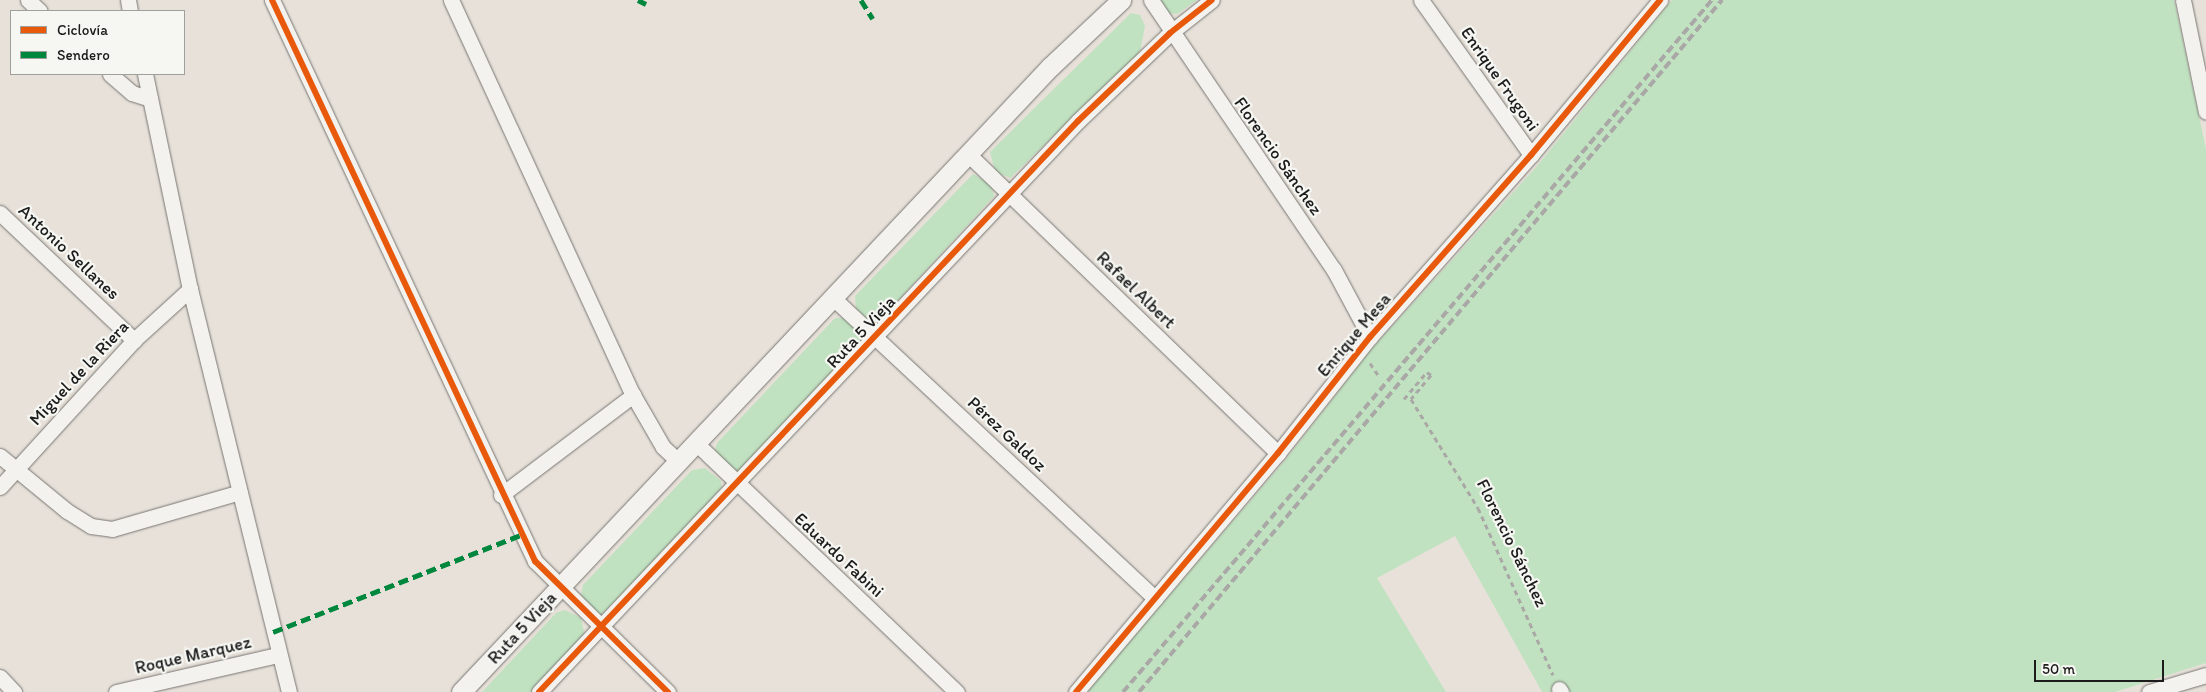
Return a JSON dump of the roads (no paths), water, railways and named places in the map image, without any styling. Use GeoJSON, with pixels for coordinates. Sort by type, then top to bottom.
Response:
{"type":"FeatureCollection","features":[{"type":"Feature","properties":{"kind":"street"},"geometry":{"type":"LineString","coordinates":[[28,0],[39,10]]}},
{"type":"Feature","properties":{"kind":"street"},"geometry":{"type":"LineString","coordinates":[[272,0],[501,495],[535,561],[600,629],[668,692]]}},
{"type":"Feature","properties":{"kind":"street"},"geometry":{"type":"LineString","coordinates":[[451,0],[633,395],[664,447],[678,462]]}},
{"type":"Feature","properties":{"kind":"street","name":"Ruta 5 Vieja"},"geometry":{"type":"LineString","coordinates":[[461,692],[968,154],[1121,0]]}},
{"type":"Feature","properties":{"kind":"street","name":"Florencio Sánchez"},"geometry":{"type":"LineString","coordinates":[[1151,0],[1170,33],[1334,270],[1370,337]]}},
{"type":"Feature","properties":{"kind":"street","name":"Ruta 5 Vieja"},"geometry":{"type":"LineString","coordinates":[[539,692],[877,339],[1008,193],[1170,33],[1212,0]]}},
{"type":"Feature","properties":{"kind":"street","name":"Enrique Frugoni"},"geometry":{"type":"LineString","coordinates":[[1421,0],[1531,155]]}},
{"type":"Feature","properties":{"kind":"street","name":"Enrique Mesa"},"geometry":{"type":"LineString","coordinates":[[1076,692],[1278,453],[1370,337],[1531,155],[1660,0]]}},
{"type":"Feature","properties":{"kind":"street"},"geometry":{"type":"LineString","coordinates":[[2183,0],[2206,112]]}},
{"type":"Feature","properties":{"kind":"street"},"geometry":{"type":"LineString","coordinates":[[111,75],[132,93],[150,99]]}},
{"type":"Feature","properties":{"kind":"street"},"geometry":{"type":"LineString","coordinates":[[144,75],[190,289],[240,492],[277,655],[289,692]]}},
{"type":"Feature","properties":{"kind":"street","name":"Rafael Albert"},"geometry":{"type":"LineString","coordinates":[[968,154],[1278,453]]}},
{"type":"Feature","properties":{"kind":"street","name":"Antonio Sellanes"},"geometry":{"type":"LineString","coordinates":[[0,213],[134,340]]}},
{"type":"Feature","properties":{"kind":"street","name":"Miguel de la Riera"},"geometry":{"type":"LineString","coordinates":[[0,486],[134,340],[190,289]]}},
{"type":"Feature","properties":{"kind":"street","name":"Pérez Galdoz"},"geometry":{"type":"LineString","coordinates":[[832,297],[1156,598]]}},
{"type":"Feature","properties":{"kind":"street"},"geometry":{"type":"LineString","coordinates":[[501,495],[633,395]]}},
{"type":"Feature","properties":{"kind":"street","name":"Eduardo Fabini"},"geometry":{"type":"LineString","coordinates":[[696,443],[957,692]]}},
{"type":"Feature","properties":{"kind":"street"},"geometry":{"type":"LineString","coordinates":[[0,456],[67,511],[91,526],[112,529],[240,492]]}},
{"type":"Feature","properties":{"kind":"street","name":"Roque Marquez"},"geometry":{"type":"LineString","coordinates":[[116,692],[277,655]]}},
{"type":"Feature","properties":{"kind":"street"},"geometry":{"type":"LineString","coordinates":[[2149,692],[2206,675]]}},
{"type":"Feature","properties":{"kind":"street"},"geometry":{"type":"LineString","coordinates":[[0,677],[14,692]]}},
{"type":"Feature","properties":{"kind":"railway"},"geometry":{"type":"LineString","coordinates":[[1123,692],[1712,0]]}},
{"type":"Feature","properties":{"kind":"railway"},"geometry":{"type":"LineString","coordinates":[[1139,692],[1722,0]]}}]}
